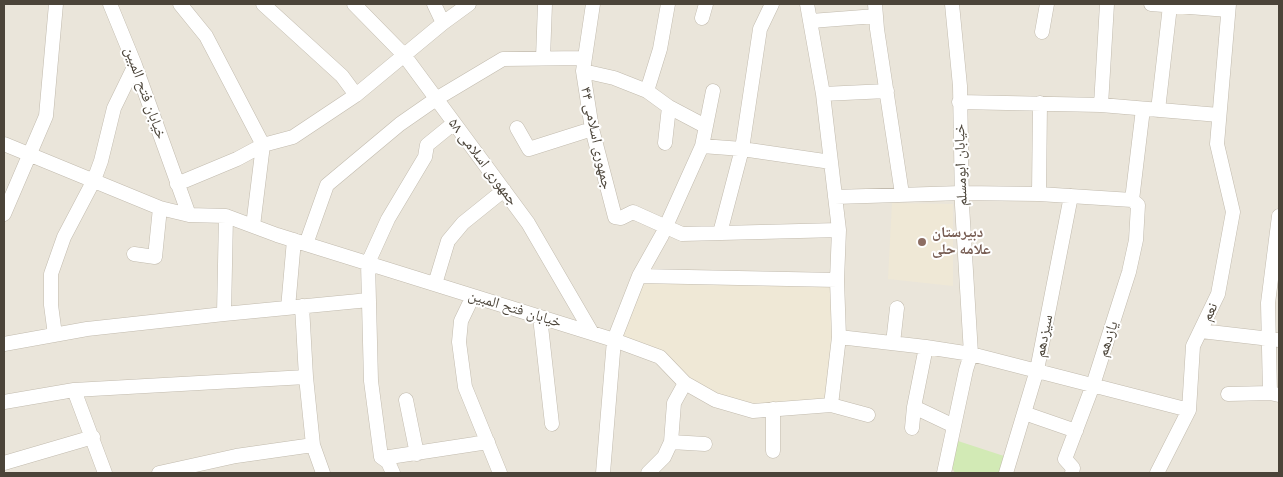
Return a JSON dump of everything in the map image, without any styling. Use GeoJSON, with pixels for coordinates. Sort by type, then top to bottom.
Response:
{"type":"FeatureCollection","features":[{"type":"Feature","properties":{"kind":"street"},"geometry":{"type":"LineString","coordinates":[[4,214],[46,116],[56,4]]}},
{"type":"Feature","properties":{"kind":"street","name":"خیابان فتح المبین"},"geometry":{"type":"LineString","coordinates":[[110,4],[135,66],[189,214]]}},
{"type":"Feature","properties":{"kind":"street"},"geometry":{"type":"LineString","coordinates":[[180,4],[206,36],[263,145],[253,226]]}},
{"type":"Feature","properties":{"kind":"street"},"geometry":{"type":"LineString","coordinates":[[263,4],[342,76],[356,95]]}},
{"type":"Feature","properties":{"kind":"street","name":"جمهوری اسلامی ۵۸"},"geometry":{"type":"LineString","coordinates":[[354,4],[404,55],[528,223],[592,333]]}},
{"type":"Feature","properties":{"kind":"street"},"geometry":{"type":"LineString","coordinates":[[434,4],[443,23]]}},
{"type":"Feature","properties":{"kind":"street"},"geometry":{"type":"LineString","coordinates":[[544,58],[546,4]]}},
{"type":"Feature","properties":{"kind":"street","name":"جمهوری اسلامی ۴۴"},"geometry":{"type":"LineString","coordinates":[[593,4],[583,65],[592,129],[615,217],[621,218],[633,212],[665,227]]}},
{"type":"Feature","properties":{"kind":"street"},"geometry":{"type":"LineString","coordinates":[[647,91],[660,49],[668,4]]}},
{"type":"Feature","properties":{"kind":"street"},"geometry":{"type":"LineString","coordinates":[[702,18],[706,4]]}},
{"type":"Feature","properties":{"kind":"street"},"geometry":{"type":"LineString","coordinates":[[720,233],[742,150],[760,29],[772,4]]}},
{"type":"Feature","properties":{"kind":"street"},"geometry":{"type":"LineString","coordinates":[[806,4],[823,94],[839,230],[837,280],[839,337],[831,405]]}},
{"type":"Feature","properties":{"kind":"street","name":"خیابان ابومسلم"},"geometry":{"type":"LineString","coordinates":[[944,473],[971,354],[962,192],[960,86],[952,4]]}},
{"type":"Feature","properties":{"kind":"street"},"geometry":{"type":"LineString","coordinates":[[1042,32],[1047,4]]}},
{"type":"Feature","properties":{"kind":"street"},"geometry":{"type":"LineString","coordinates":[[1101,105],[1107,4]]}},
{"type":"Feature","properties":{"kind":"street"},"geometry":{"type":"LineString","coordinates":[[1151,4],[1228,7]]}},
{"type":"Feature","properties":{"kind":"street"},"geometry":{"type":"LineString","coordinates":[[177,184],[237,159],[263,145],[293,137],[356,95],[462,6]]}},
{"type":"Feature","properties":{"kind":"street"},"geometry":{"type":"LineString","coordinates":[[1158,110],[1170,6]]}},
{"type":"Feature","properties":{"kind":"street","name":"نعم"},"geometry":{"type":"LineString","coordinates":[[1157,473],[1189,410],[1193,346],[1202,331],[1218,294],[1233,212],[1217,144],[1228,7]]}},
{"type":"Feature","properties":{"kind":"street"},"geometry":{"type":"LineString","coordinates":[[810,21],[875,10],[902,194]]}},
{"type":"Feature","properties":{"kind":"street"},"geometry":{"type":"LineString","coordinates":[[323,473],[313,445],[306,377],[295,307],[300,242],[327,185],[400,124],[436,99],[503,59],[544,58],[583,65],[647,91],[669,107],[705,126]]}},
{"type":"Feature","properties":{"kind":"street"},"geometry":{"type":"LineString","coordinates":[[55,335],[51,305],[51,274],[64,237],[94,180],[101,161],[114,108],[135,66]]}},
{"type":"Feature","properties":{"kind":"street"},"geometry":{"type":"LineString","coordinates":[[603,473],[614,340],[639,276],[662,235],[702,146],[712,91]]}},
{"type":"Feature","properties":{"kind":"street"},"geometry":{"type":"LineString","coordinates":[[823,94],[887,91]]}},
{"type":"Feature","properties":{"kind":"street"},"geometry":{"type":"LineString","coordinates":[[959,102],[1101,105],[1219,115]]}},
{"type":"Feature","properties":{"kind":"street"},"geometry":{"type":"LineString","coordinates":[[1039,194],[1040,103]]}},
{"type":"Feature","properties":{"kind":"street"},"geometry":{"type":"LineString","coordinates":[[665,144],[669,107]]}},
{"type":"Feature","properties":{"kind":"street"},"geometry":{"type":"LineString","coordinates":[[835,198],[962,192],[1039,194],[1132,200],[1143,108]]}},
{"type":"Feature","properties":{"kind":"street"},"geometry":{"type":"LineString","coordinates":[[393,473],[388,462],[381,456],[371,381],[368,263],[388,219],[425,157],[427,145],[454,124]]}},
{"type":"Feature","properties":{"kind":"street"},"geometry":{"type":"LineString","coordinates":[[517,128],[529,149],[592,129]]}},
{"type":"Feature","properties":{"kind":"street","name":"خیابان فتح المبین"},"geometry":{"type":"LineString","coordinates":[[4,144],[160,208],[189,214],[226,216],[300,242],[614,340],[660,357],[685,383],[715,400],[752,411],[831,405],[868,415]]}},
{"type":"Feature","properties":{"kind":"street"},"geometry":{"type":"LineString","coordinates":[[702,146],[831,162]]}},
{"type":"Feature","properties":{"kind":"street"},"geometry":{"type":"LineString","coordinates":[[435,284],[448,241],[463,223],[504,190]]}},
{"type":"Feature","properties":{"kind":"street","name":"سیزدهم"},"geometry":{"type":"LineString","coordinates":[[1006,473],[1037,370],[1071,196]]}},
{"type":"Feature","properties":{"kind":"street","name":"یازدهم"},"geometry":{"type":"LineString","coordinates":[[1072,473],[1073,468],[1065,458],[1093,385],[1129,272],[1136,240],[1138,205],[1132,200]]}},
{"type":"Feature","properties":{"kind":"street"},"geometry":{"type":"LineString","coordinates":[[134,254],[155,257],[160,208]]}},
{"type":"Feature","properties":{"kind":"street"},"geometry":{"type":"LineString","coordinates":[[224,314],[226,216]]}},
{"type":"Feature","properties":{"kind":"street"},"geometry":{"type":"LineString","coordinates":[[1228,394],[1274,394],[1274,339],[1268,303],[1279,216]]}},
{"type":"Feature","properties":{"kind":"street"},"geometry":{"type":"LineString","coordinates":[[665,227],[682,234],[839,230]]}},
{"type":"Feature","properties":{"kind":"street"},"geometry":{"type":"LineString","coordinates":[[639,276],[837,280]]}},
{"type":"Feature","properties":{"kind":"street"},"geometry":{"type":"LineString","coordinates":[[473,296],[461,321],[459,342],[465,387],[500,473]]}},
{"type":"Feature","properties":{"kind":"street"},"geometry":{"type":"LineString","coordinates":[[4,344],[87,329],[369,300]]}},
{"type":"Feature","properties":{"kind":"street"},"geometry":{"type":"LineString","coordinates":[[893,343],[897,308]]}},
{"type":"Feature","properties":{"kind":"street"},"geometry":{"type":"LineString","coordinates":[[540,317],[552,424]]}},
{"type":"Feature","properties":{"kind":"street"},"geometry":{"type":"LineString","coordinates":[[1202,331],[1274,339]]}},
{"type":"Feature","properties":{"kind":"street"},"geometry":{"type":"LineString","coordinates":[[839,337],[926,346],[971,354],[1189,410]]}},
{"type":"Feature","properties":{"kind":"street"},"geometry":{"type":"LineString","coordinates":[[912,428],[926,346]]}},
{"type":"Feature","properties":{"kind":"street"},"geometry":{"type":"LineString","coordinates":[[4,402],[74,390],[306,377]]}},
{"type":"Feature","properties":{"kind":"street"},"geometry":{"type":"LineString","coordinates":[[648,473],[664,457],[671,442],[674,403],[685,383]]}},
{"type":"Feature","properties":{"kind":"street"},"geometry":{"type":"LineString","coordinates":[[74,390],[105,473]]}},
{"type":"Feature","properties":{"kind":"street"},"geometry":{"type":"LineString","coordinates":[[406,400],[417,454]]}},
{"type":"Feature","properties":{"kind":"street"},"geometry":{"type":"LineString","coordinates":[[914,408],[954,426]]}},
{"type":"Feature","properties":{"kind":"street"},"geometry":{"type":"LineString","coordinates":[[773,409],[773,451]]}},
{"type":"Feature","properties":{"kind":"street"},"geometry":{"type":"LineString","coordinates":[[1024,413],[1076,431]]}},
{"type":"Feature","properties":{"kind":"street"},"geometry":{"type":"LineString","coordinates":[[4,463],[93,437]]}},
{"type":"Feature","properties":{"kind":"street"},"geometry":{"type":"LineString","coordinates":[[383,458],[488,442]]}},
{"type":"Feature","properties":{"kind":"street"},"geometry":{"type":"LineString","coordinates":[[671,442],[704,444]]}},
{"type":"Feature","properties":{"kind":"street"},"geometry":{"type":"LineString","coordinates":[[159,473],[222,459],[313,445]]}},
{"type":"Feature","properties":{"kind":"street"},"geometry":{"type":"LineString","coordinates":[[222,459],[226,473]]}},
{"type":"Feature","properties":{"kind":"shaded area"},"geometry":{"type":"Polygon","coordinates":[[[4,4],[1279,4],[1279,473],[4,473],[4,4]]]}},
{"type":"Feature","properties":{"kind":"shaded area","name":"دبیرستان علامه حلی"},"geometry":{"type":"Polygon","coordinates":[[[892,203],[953,204],[953,286],[888,279],[892,203]]]}},
{"type":"Feature","properties":{"kind":"shaded area"},"geometry":{"type":"Polygon","coordinates":[[[639,276],[838,286],[831,405],[753,411],[685,383],[662,350],[614,340],[639,276]]]}},
{"type":"Feature","properties":{"kind":"green space"},"geometry":{"type":"Polygon","coordinates":[[[958,441],[1007,457],[1000,473],[955,473],[951,466],[958,441]]]}},
{"type":"Feature","properties":{"kind":"place","name":"دبیرستان علامه حلی"},"geometry":{"type":"Point","coordinates":[922,242]}}]}
